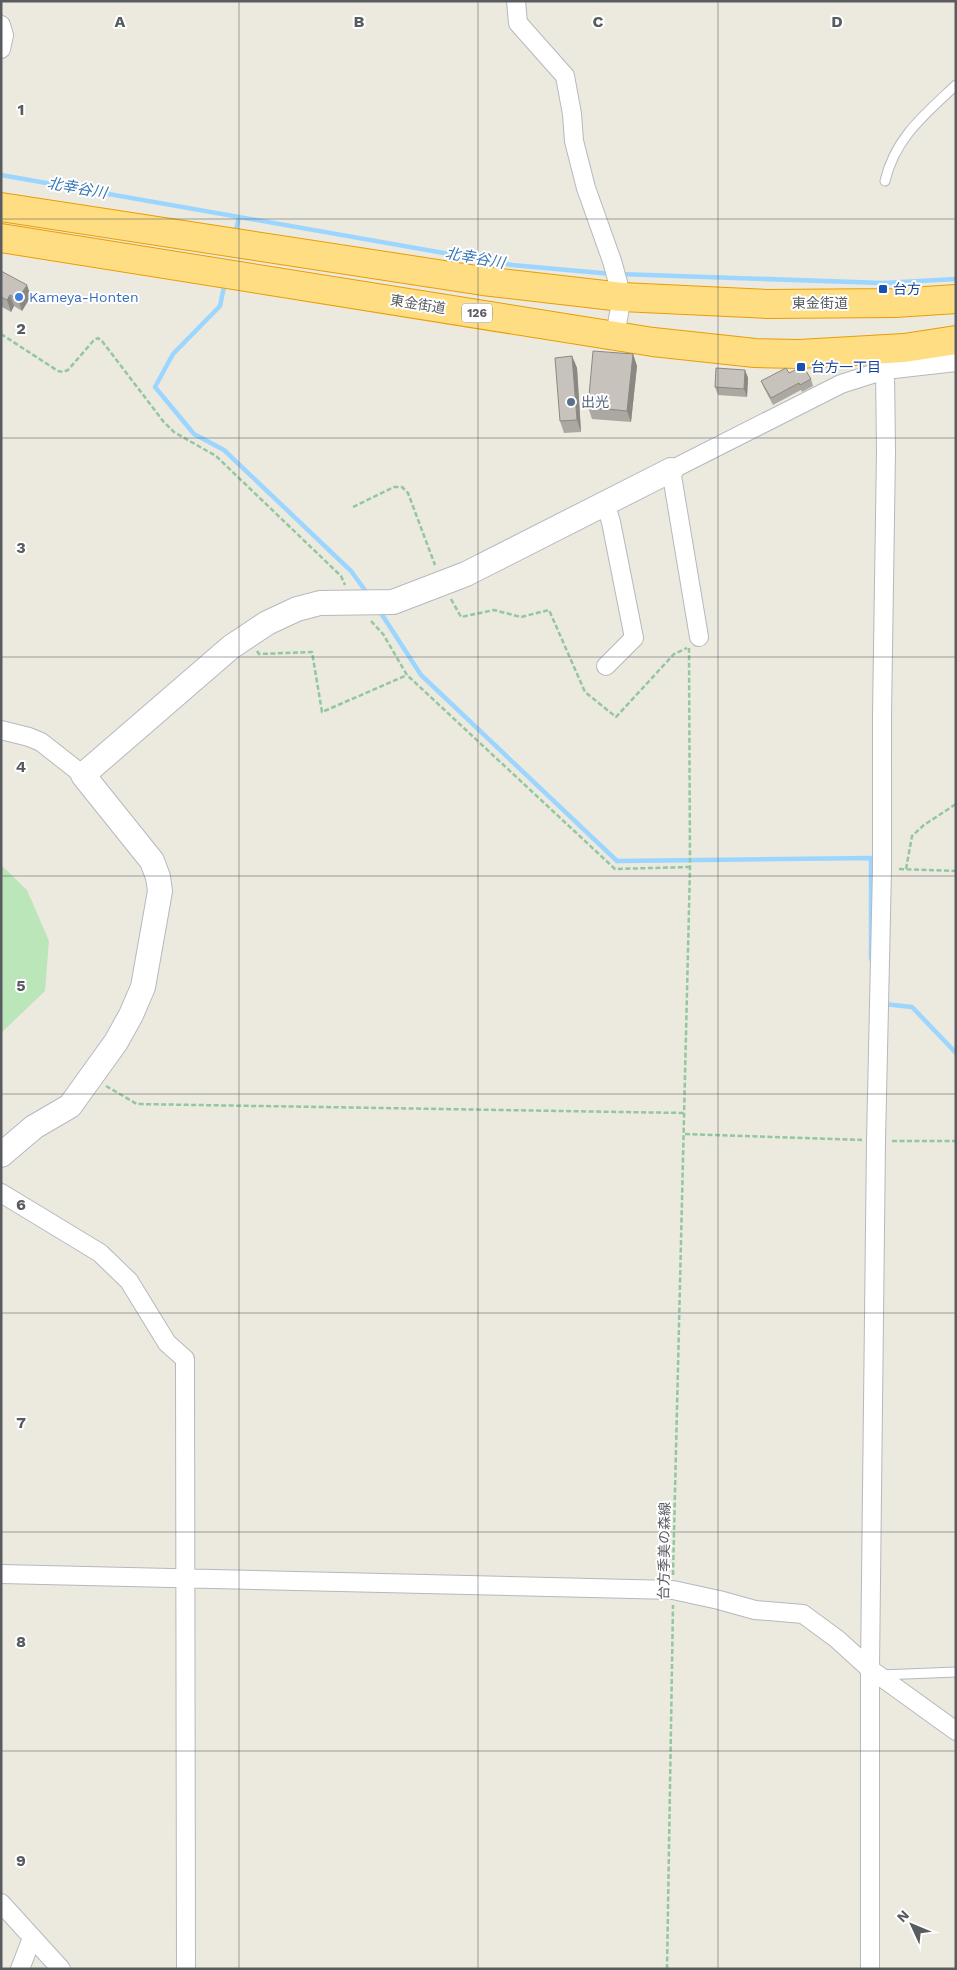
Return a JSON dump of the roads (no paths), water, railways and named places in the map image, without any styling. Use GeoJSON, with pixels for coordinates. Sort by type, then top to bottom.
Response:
{"type":"FeatureCollection","features":[{"type":"Feature","properties":{"kind":"highway","name":"東金街道"},"geometry":{"type":"LineString","coordinates":[[1,207],[484,281],[622,297],[767,304],[895,303],[956,299]]}},
{"type":"Feature","properties":{"kind":"highway","name":"東金街道"},"geometry":{"type":"LineString","coordinates":[[1,238],[672,344],[755,353],[835,352],[904,348],[956,340]]}},
{"type":"Feature","properties":{"kind":"street"},"geometry":{"type":"LineString","coordinates":[[516,1],[518,23],[565,76],[572,114],[574,141],[584,179],[612,261],[622,297],[615,335]]}},
{"type":"Feature","properties":{"kind":"street"},"geometry":{"type":"LineString","coordinates":[[1,25],[4,35],[1,49]]}},
{"type":"Feature","properties":{"kind":"street"},"geometry":{"type":"LineString","coordinates":[[835,352],[840,384]]}},
{"type":"Feature","properties":{"kind":"street"},"geometry":{"type":"LineString","coordinates":[[83,775],[231,647],[250,633],[297,609],[320,603],[393,602],[442,584],[466,574],[840,384],[885,370],[956,362]]}},
{"type":"Feature","properties":{"kind":"street"},"geometry":{"type":"LineString","coordinates":[[870,1969],[875,1672],[876,1140],[882,869],[885,370]]}},
{"type":"Feature","properties":{"kind":"street"},"geometry":{"type":"LineString","coordinates":[[671,470],[694,642]]}},
{"type":"Feature","properties":{"kind":"street"},"geometry":{"type":"LineString","coordinates":[[605,503],[611,522],[634,638],[606,666]]}},
{"type":"Feature","properties":{"kind":"street"},"geometry":{"type":"LineString","coordinates":[[1,730],[41,742],[83,775],[142,846],[152,861],[158,877],[160,890],[143,987],[131,1015],[116,1042],[70,1106],[34,1127],[1,1155]]}},
{"type":"Feature","properties":{"kind":"street"},"geometry":{"type":"LineString","coordinates":[[1,1193],[100,1253],[129,1281],[166,1343],[185,1360],[186,1969]]}},
{"type":"Feature","properties":{"kind":"street"},"geometry":{"type":"LineString","coordinates":[[1,1574],[673,1590],[755,1610],[803,1614],[837,1639],[875,1672],[956,1731]]}},
{"type":"Feature","properties":{"kind":"street"},"geometry":{"type":"LineString","coordinates":[[1,1903],[61,1969]]}},
{"type":"Feature","properties":{"kind":"street"},"geometry":{"type":"LineString","coordinates":[[20,1969],[32,1938]]}},
{"type":"Feature","properties":{"kind":"lane"},"geometry":{"type":"LineString","coordinates":[[885,181],[889,163],[902,140],[919,120],[956,85]]}},
{"type":"Feature","properties":{"kind":"lane"},"geometry":{"type":"LineString","coordinates":[[875,1672],[956,1672]]}},
{"type":"Feature","properties":{"kind":"waterway","name":"北幸谷川"},"geometry":{"type":"LineString","coordinates":[[1,175],[512,265],[612,274]]}},
{"type":"Feature","properties":{"kind":"waterway"},"geometry":{"type":"LineString","coordinates":[[235,235],[239,217]]}},
{"type":"Feature","properties":{"kind":"waterway","name":"北幸谷川"},"geometry":{"type":"LineString","coordinates":[[619,274],[883,283],[956,279]]}},
{"type":"Feature","properties":{"kind":"waterway"},"geometry":{"type":"LineString","coordinates":[[225,282],[220,306],[173,354],[155,387],[194,434],[224,450],[351,571],[367,593]]}},
{"type":"Feature","properties":{"kind":"waterway"},"geometry":{"type":"LineString","coordinates":[[379,610],[421,675],[617,861],[871,858],[871,959]]}},
{"type":"Feature","properties":{"kind":"waterway"},"geometry":{"type":"LineString","coordinates":[[884,1004],[912,1007],[956,1053]]}},
{"type":"Feature","properties":{"kind":"place","name":"台方"},"geometry":{"type":"Point","coordinates":[883,289]}},
{"type":"Feature","properties":{"kind":"place","name":"Kameya-Honten"},"geometry":{"type":"Point","coordinates":[19,297]}},
{"type":"Feature","properties":{"kind":"place","name":"台方一丁目"},"geometry":{"type":"Point","coordinates":[801,367]}},
{"type":"Feature","properties":{"kind":"place","name":"出光"},"geometry":{"type":"Point","coordinates":[571,402]}}]}
